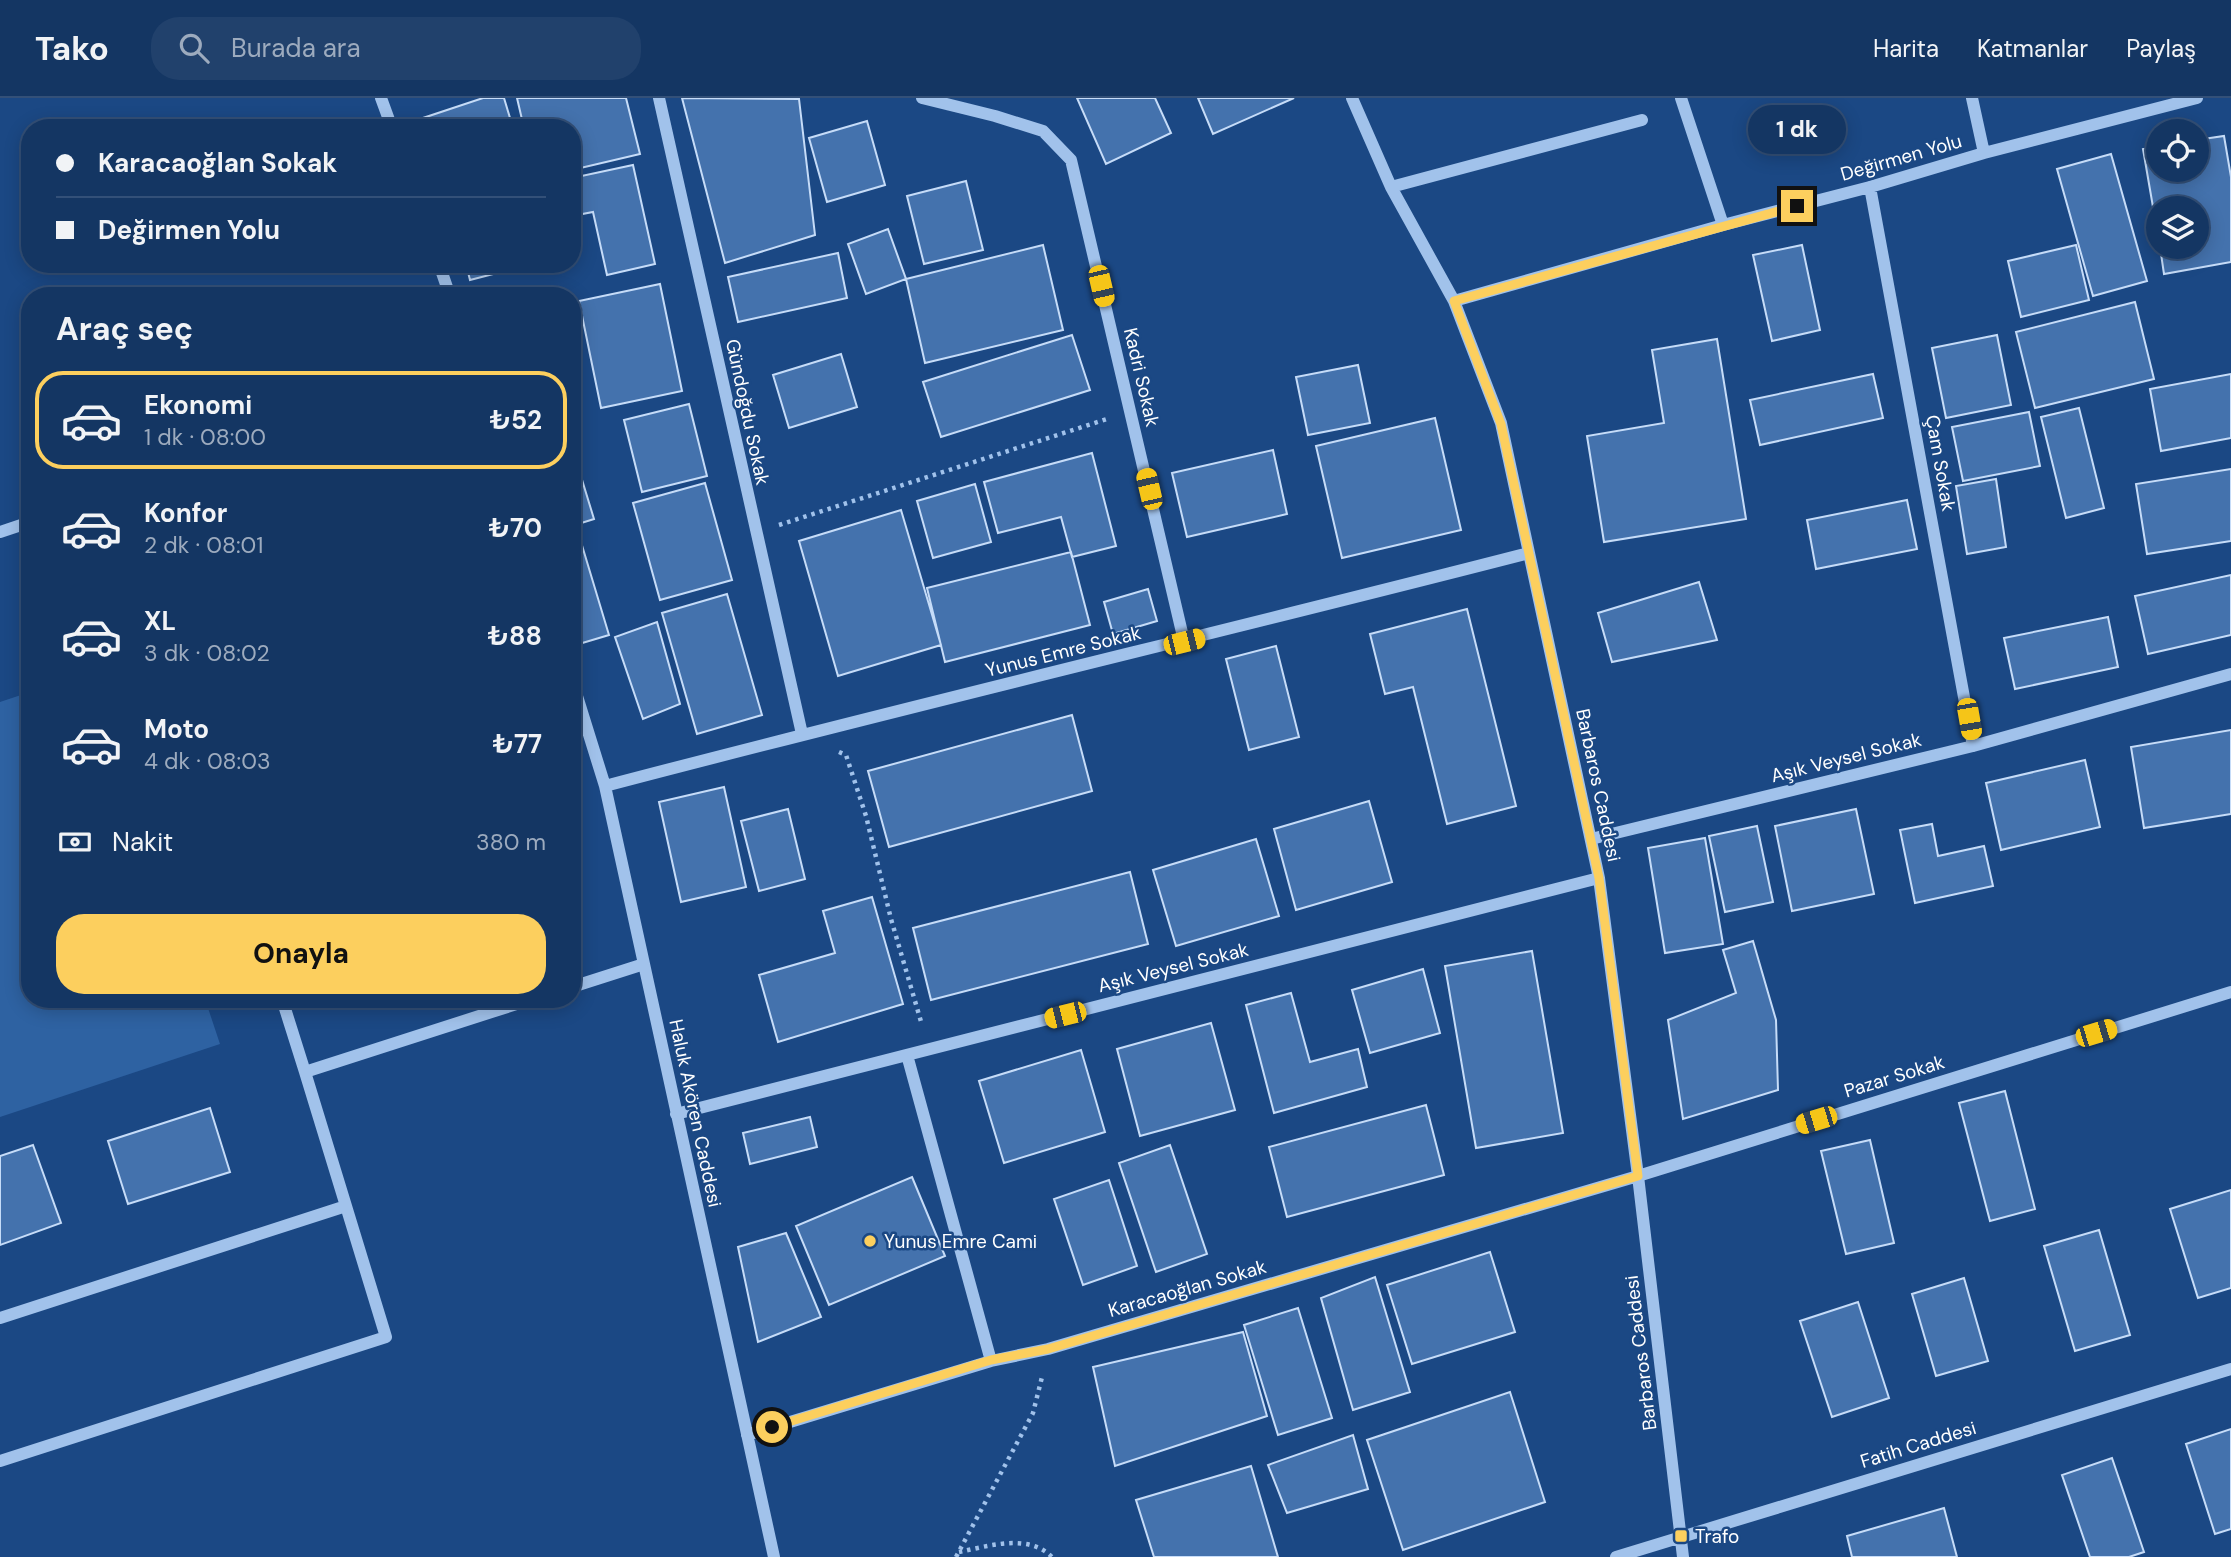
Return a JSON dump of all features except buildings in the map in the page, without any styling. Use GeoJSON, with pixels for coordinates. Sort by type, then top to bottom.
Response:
{"type":"FeatureCollection","features":[{"type":"Feature","properties":{"kind":"street"},"geometry":{"type":"LineString","coordinates":[[381,98],[389,119]]}},
{"type":"Feature","properties":{"kind":"street","name":"Gündoğdu Sokak"},"geometry":{"type":"LineString","coordinates":[[659,98],[802,734]]}},
{"type":"Feature","properties":{"kind":"street","name":"Kadri Sokak"},"geometry":{"type":"LineString","coordinates":[[922,98],[1043,131],[1071,160],[1184,642]]}},
{"type":"Feature","properties":{"kind":"street","name":"Barbaros Caddesi"},"geometry":{"type":"LineString","coordinates":[[1352,98],[1391,187],[1454,301],[1501,424],[1599,878],[1638,1176],[1683,1557]]}},
{"type":"Feature","properties":{"kind":"street"},"geometry":{"type":"LineString","coordinates":[[1681,98],[1723,225]]}},
{"type":"Feature","properties":{"kind":"street"},"geometry":{"type":"LineString","coordinates":[[1972,98],[1984,153]]}},
{"type":"Feature","properties":{"kind":"street","name":"Değirmen Yolu"},"geometry":{"type":"LineString","coordinates":[[1454,301],[1984,153],[2197,98]]}},
{"type":"Feature","properties":{"kind":"street"},"geometry":{"type":"LineString","coordinates":[[1391,187],[1642,120]]}},
{"type":"Feature","properties":{"kind":"street","name":"Çam Sokak"},"geometry":{"type":"LineString","coordinates":[[1870,187],[1973,746]]}},
{"type":"Feature","properties":{"kind":"street"},"geometry":{"type":"LineString","coordinates":[[0,532],[21,525]]}},
{"type":"Feature","properties":{"kind":"street","name":"Yunus Emre Sokak"},"geometry":{"type":"LineString","coordinates":[[606,786],[802,734],[1184,642],[1530,553]]}},
{"type":"Feature","properties":{"kind":"street","name":"Aşık Veysel Sokak"},"geometry":{"type":"LineString","coordinates":[[1591,839],[1973,746],[2231,674]]}},
{"type":"Feature","properties":{"kind":"street","name":"Haluk Akören Caddesi"},"geometry":{"type":"LineString","coordinates":[[581,708],[606,786],[774,1557]]}},
{"type":"Feature","properties":{"kind":"street","name":"Aşık Veysel Sokak"},"geometry":{"type":"LineString","coordinates":[[676,1114],[1599,878]]}},
{"type":"Feature","properties":{"kind":"street"},"geometry":{"type":"LineString","coordinates":[[581,983],[644,964]]}},
{"type":"Feature","properties":{"kind":"street","name":"Pazar Sokak"},"geometry":{"type":"LineString","coordinates":[[1638,1176],[2231,992]]}},
{"type":"Feature","properties":{"kind":"street"},"geometry":{"type":"LineString","coordinates":[[0,1461],[386,1337],[285,1008]]}},
{"type":"Feature","properties":{"kind":"street"},"geometry":{"type":"LineString","coordinates":[[305,1072],[504,1008]]}},
{"type":"Feature","properties":{"kind":"street"},"geometry":{"type":"LineString","coordinates":[[907,1055],[991,1360]]}},
{"type":"Feature","properties":{"kind":"street","name":"Karacaoğlan Sokak"},"geometry":{"type":"LineString","coordinates":[[747,1435],[991,1360],[1048,1349],[1638,1176]]}},
{"type":"Feature","properties":{"kind":"street"},"geometry":{"type":"LineString","coordinates":[[0,1318],[346,1206]]}},
{"type":"Feature","properties":{"kind":"street","name":"Fatih Caddesi"},"geometry":{"type":"LineString","coordinates":[[1616,1557],[2231,1369]]}},
{"type":"Feature","properties":{"kind":"path"},"geometry":{"type":"LineString","coordinates":[[755,533],[1131,412]]}},
{"type":"Feature","properties":{"kind":"path"},"geometry":{"type":"LineString","coordinates":[[802,734],[846,755],[866,817],[912,995],[931,1049]]}},
{"type":"Feature","properties":{"kind":"path"},"geometry":{"type":"LineString","coordinates":[[957,1555],[1033,1413],[1048,1349]]}},
{"type":"Feature","properties":{"kind":"path"},"geometry":{"type":"LineString","coordinates":[[957,1555],[1010,1542],[1045,1550],[1052,1557]]}},
{"type":"Feature","properties":{"kind":"shaded area"},"geometry":{"type":"Polygon","coordinates":[[[21,695],[21,1008],[208,1008],[220,1044],[0,1117],[0,702],[21,695]]]}},
{"type":"Feature","properties":{"kind":"place","name":"Yunus Emre Cami"},"geometry":{"type":"Point","coordinates":[870,1241]}},
{"type":"Feature","properties":{"kind":"place","name":"Trafo"},"geometry":{"type":"Point","coordinates":[1681,1536]}},
{"type":"Feature","properties":{"kind":"route"},"geometry":{"type":"LineString","coordinates":[[772,1427],[991,1360],[1048,1349],[1638,1176],[1599,878],[1501,424],[1454,301],[1536,276],[1797,206]]}}]}
